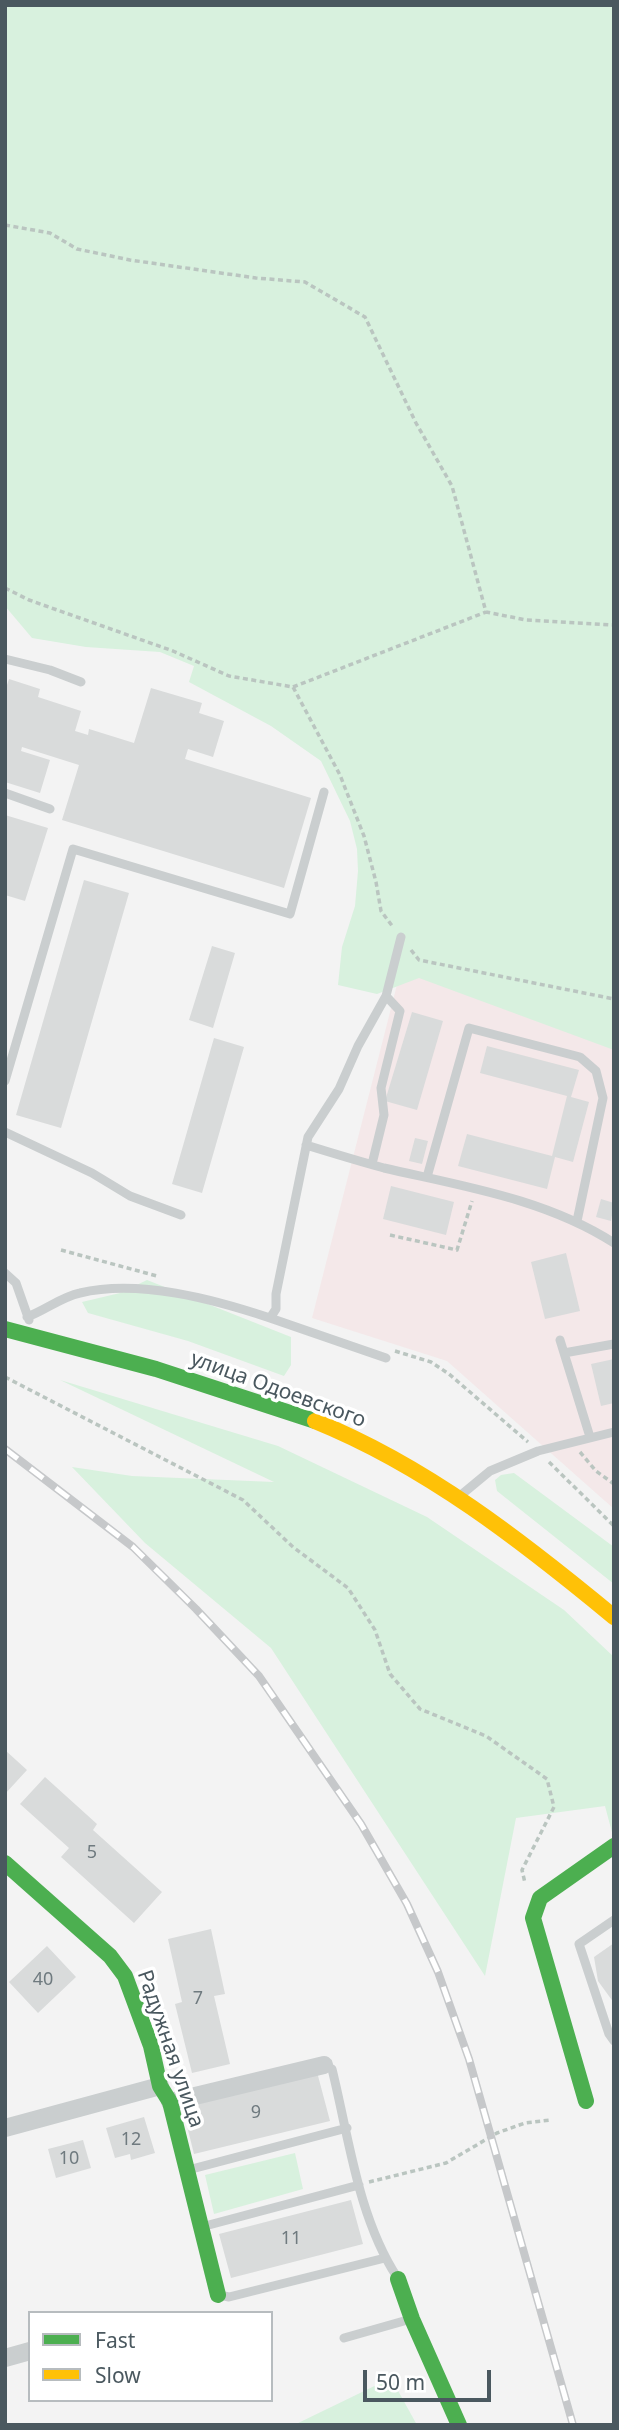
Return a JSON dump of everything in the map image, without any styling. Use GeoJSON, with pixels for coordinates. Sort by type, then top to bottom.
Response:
{"type":"FeatureCollection","features":[{"type":"Feature","properties":{"kind":"street","name":"улица Одоевского"},"geometry":{"type":"LineString","coordinates":[[5,1329],[126,1359],[250,1398],[369,1445],[489,1518],[614,1617]]}},
{"type":"Feature","properties":{"kind":"street"},"geometry":{"type":"LineString","coordinates":[[586,2101],[533,1918],[540,1898],[614,1846]]}},
{"type":"Feature","properties":{"kind":"street","name":"Радужная улица"},"geometry":{"type":"LineString","coordinates":[[5,1863],[110,1956],[125,1976],[151,2046],[160,2086],[170,2102],[218,2295]]}},
{"type":"Feature","properties":{"kind":"street"},"geometry":{"type":"LineString","coordinates":[[170,2102],[324,2065]]}},
{"type":"Feature","properties":{"kind":"street"},"geometry":{"type":"LineString","coordinates":[[5,2128],[160,2086]]}},
{"type":"Feature","properties":{"kind":"street"},"geometry":{"type":"LineString","coordinates":[[398,2279],[412,2319],[459,2425]]}},
{"type":"Feature","properties":{"kind":"street"},"geometry":{"type":"LineString","coordinates":[[5,2358],[28,2352]]}},
{"type":"Feature","properties":{"kind":"lane"},"geometry":{"type":"LineString","coordinates":[[5,659],[50,670],[81,682]]}},
{"type":"Feature","properties":{"kind":"lane"},"geometry":{"type":"LineString","coordinates":[[5,1081],[73,849],[290,914],[324,792]]}},
{"type":"Feature","properties":{"kind":"lane"},"geometry":{"type":"LineString","coordinates":[[5,793],[50,809]]}},
{"type":"Feature","properties":{"kind":"lane"},"geometry":{"type":"LineString","coordinates":[[270,1318],[276,1309],[276,1294],[308,1137],[339,1089],[358,1046],[386,996],[401,937]]}},
{"type":"Feature","properties":{"kind":"lane"},"geometry":{"type":"LineString","coordinates":[[372,1164],[384,1115],[381,1088],[400,1011],[386,996]]}},
{"type":"Feature","properties":{"kind":"lane"},"geometry":{"type":"LineString","coordinates":[[427,1177],[469,1028],[580,1057],[596,1071],[603,1098],[577,1221]]}},
{"type":"Feature","properties":{"kind":"lane"},"geometry":{"type":"LineString","coordinates":[[5,1132],[92,1173],[130,1196],[181,1214]]}},
{"type":"Feature","properties":{"kind":"lane"},"geometry":{"type":"LineString","coordinates":[[306,1145],[372,1164],[475,1188],[577,1221],[614,1243]]}},
{"type":"Feature","properties":{"kind":"lane"},"geometry":{"type":"LineString","coordinates":[[5,1273],[16,1283],[27,1317],[39,1336]]}},
{"type":"Feature","properties":{"kind":"lane"},"geometry":{"type":"LineString","coordinates":[[27,1317],[46,1310],[64,1298],[115,1287],[155,1291],[233,1306],[386,1358]]}},
{"type":"Feature","properties":{"kind":"lane"},"geometry":{"type":"LineString","coordinates":[[560,1340],[590,1437]]}},
{"type":"Feature","properties":{"kind":"lane"},"geometry":{"type":"LineString","coordinates":[[564,1353],[614,1343]]}},
{"type":"Feature","properties":{"kind":"lane"},"geometry":{"type":"LineString","coordinates":[[457,1498],[490,1471],[538,1451],[614,1432]]}},
{"type":"Feature","properties":{"kind":"lane"},"geometry":{"type":"LineString","coordinates":[[614,1920],[579,1944],[608,2034],[614,2041]]}},
{"type":"Feature","properties":{"kind":"lane"},"geometry":{"type":"LineString","coordinates":[[324,2065],[332,2069],[359,2185],[385,2258],[398,2279]]}},
{"type":"Feature","properties":{"kind":"lane"},"geometry":{"type":"LineString","coordinates":[[186,2170],[347,2128]]}},
{"type":"Feature","properties":{"kind":"lane"},"geometry":{"type":"LineString","coordinates":[[201,2227],[359,2185]]}},
{"type":"Feature","properties":{"kind":"lane"},"geometry":{"type":"LineString","coordinates":[[218,2295],[229,2297],[385,2258]]}},
{"type":"Feature","properties":{"kind":"lane"},"geometry":{"type":"LineString","coordinates":[[344,2338],[412,2319]]}},
{"type":"Feature","properties":{"kind":"path"},"geometry":{"type":"LineString","coordinates":[[5,225],[50,233],[78,249],[130,260],[256,278],[305,282],[365,317],[416,423],[452,486],[486,612]]}},
{"type":"Feature","properties":{"kind":"path"},"geometry":{"type":"LineString","coordinates":[[293,687],[486,612],[526,620],[614,625]]}},
{"type":"Feature","properties":{"kind":"path"},"geometry":{"type":"LineString","coordinates":[[390,1235],[457,1250],[475,1188]]}},
{"type":"Feature","properties":{"kind":"path"},"geometry":{"type":"LineString","coordinates":[[5,1377],[243,1500],[293,1548],[348,1588],[375,1630],[390,1674],[421,1709],[486,1735],[547,1779],[554,1807],[522,1870],[533,1918]]}},
{"type":"Feature","properties":{"kind":"path"},"geometry":{"type":"LineString","coordinates":[[572,1442],[596,1471],[614,1484]]}},
{"type":"Feature","properties":{"kind":"path"},"geometry":{"type":"LineString","coordinates":[[359,2185],[446,2163],[497,2133],[525,2123],[550,2120]]}},
{"type":"Feature","properties":{"kind":"shaded area"},"geometry":{"type":"Polygon","coordinates":[[[401,969],[614,1038],[614,1509],[447,1361],[312,1318],[401,969]]]}},
{"type":"Feature","properties":{"kind":"green space"},"geometry":{"type":"Polygon","coordinates":[[[5,5],[614,5],[614,1050],[419,978],[377,994],[338,985],[342,947],[355,906],[357,849],[350,821],[321,761],[271,726],[189,682],[194,666],[160,652],[86,647],[32,638],[5,606],[5,5]]]}},
{"type":"Feature","properties":{"kind":"green space"},"geometry":{"type":"Polygon","coordinates":[[[147,1280],[291,1337],[291,1365],[284,1376],[188,1341],[88,1313],[82,1302],[120,1293],[147,1280]]]}},
{"type":"Feature","properties":{"kind":"green space"},"geometry":{"type":"Polygon","coordinates":[[[60,1380],[278,1446],[427,1517],[564,1610],[614,1657],[614,1840],[605,1806],[516,1818],[485,1976],[271,1648],[145,1543],[72,1467],[132,1476],[274,1482],[60,1380]]]}},
{"type":"Feature","properties":{"kind":"green space"},"geometry":{"type":"Polygon","coordinates":[[[514,1473],[614,1547],[614,1584],[497,1491],[495,1480],[501,1475],[514,1473]]]}},
{"type":"Feature","properties":{"kind":"green space"},"geometry":{"type":"Polygon","coordinates":[[[295,2153],[303,2189],[214,2214],[205,2175],[295,2153]]]}},
{"type":"Feature","properties":{"kind":"green space"},"geometry":{"type":"Polygon","coordinates":[[[391,2378],[417,2425],[294,2425],[391,2378]]]}},
{"type":"Feature","properties":{"kind":"building"},"geometry":{"type":"Polygon","coordinates":[[[9,679],[40,689],[38,697],[81,711],[75,731],[88,735],[89,729],[134,743],[151,688],[202,703],[199,713],[224,721],[213,757],[188,749],[185,759],[311,798],[284,888],[62,820],[79,765],[22,747],[21,751],[50,760],[40,793],[5,782],[5,691],[9,679]]]}},
{"type":"Feature","properties":{"kind":"building"},"geometry":{"type":"Polygon","coordinates":[[[5,815],[48,828],[25,901],[5,895],[5,815]]]}},
{"type":"Feature","properties":{"kind":"building"},"geometry":{"type":"Polygon","coordinates":[[[84,880],[129,893],[61,1128],[16,1115],[84,880]]]}},
{"type":"Feature","properties":{"kind":"building"},"geometry":{"type":"Polygon","coordinates":[[[212,946],[235,953],[213,1028],[189,1020],[212,946]]]}},
{"type":"Feature","properties":{"kind":"building"},"geometry":{"type":"Polygon","coordinates":[[[412,1012],[443,1021],[417,1110],[385,1101],[412,1012]]]}},
{"type":"Feature","properties":{"kind":"building"},"geometry":{"type":"Polygon","coordinates":[[[214,1038],[244,1047],[202,1193],[172,1184],[214,1038]]]}},
{"type":"Feature","properties":{"kind":"building"},"geometry":{"type":"Polygon","coordinates":[[[487,1046],[579,1070],[571,1097],[589,1102],[573,1162],[555,1157],[547,1189],[458,1166],[467,1134],[552,1156],[567,1096],[480,1073],[487,1046]]]}},
{"type":"Feature","properties":{"kind":"building"},"geometry":{"type":"Polygon","coordinates":[[[415,1138],[428,1141],[422,1164],[409,1161],[415,1138]]]}},
{"type":"Feature","properties":{"kind":"building"},"geometry":{"type":"Polygon","coordinates":[[[391,1186],[454,1202],[446,1235],[383,1219],[391,1186]]]}},
{"type":"Feature","properties":{"kind":"building"},"geometry":{"type":"Polygon","coordinates":[[[601,1199],[614,1203],[611,1221],[596,1217],[601,1199]]]}},
{"type":"Feature","properties":{"kind":"building"},"geometry":{"type":"Polygon","coordinates":[[[566,1253],[580,1311],[545,1319],[531,1262],[566,1253]]]}},
{"type":"Feature","properties":{"kind":"building"},"geometry":{"type":"Polygon","coordinates":[[[614,1359],[614,1403],[601,1406],[591,1364],[614,1359]]]}},
{"type":"Feature","properties":{"kind":"building"},"geometry":{"type":"Polygon","coordinates":[[[5,1750],[27,1770],[5,1794],[5,1750]]]}},
{"type":"Feature","properties":{"kind":"building"},"geometry":{"type":"Polygon","coordinates":[[[45,1777],[97,1824],[93,1830],[162,1892],[134,1923],[61,1857],[69,1848],[20,1804],[45,1777]]]}},
{"type":"Feature","properties":{"kind":"building"},"geometry":{"type":"Polygon","coordinates":[[[211,1929],[225,1994],[214,1996],[230,2064],[192,2073],[175,2004],[182,2002],[168,1939],[211,1929]]]}},
{"type":"Feature","properties":{"kind":"building"},"geometry":{"type":"Polygon","coordinates":[[[614,1943],[614,2003],[598,1981],[594,1957],[614,1943]]]}},
{"type":"Feature","properties":{"kind":"building"},"geometry":{"type":"Polygon","coordinates":[[[47,1946],[76,1977],[38,2013],[9,1982],[47,1946]]]}},
{"type":"Feature","properties":{"kind":"building"},"geometry":{"type":"Polygon","coordinates":[[[317,2072],[330,2121],[194,2154],[182,2106],[317,2072]]]}},
{"type":"Feature","properties":{"kind":"building"},"geometry":{"type":"Polygon","coordinates":[[[144,2117],[155,2153],[131,2160],[130,2154],[115,2158],[106,2128],[144,2117]]]}},
{"type":"Feature","properties":{"kind":"building"},"geometry":{"type":"Polygon","coordinates":[[[83,2140],[91,2168],[56,2178],[48,2149],[83,2140]]]}},
{"type":"Feature","properties":{"kind":"building"},"geometry":{"type":"Polygon","coordinates":[[[351,2200],[363,2244],[231,2278],[219,2234],[351,2200]]]}},
{"type":"Feature","properties":{"kind":"railway"},"geometry":{"type":"LineString","coordinates":[[5,1449],[133,1547],[196,1609],[259,1676],[361,1824],[407,1904],[438,1972],[469,2059],[573,2425]]}},
{"type":"Feature","properties":{"kind":"traffic: fast"},"geometry":{"type":"LineString","coordinates":[[5,1329],[156,1369],[315,1421]]}},
{"type":"Feature","properties":{"kind":"traffic: fast"},"geometry":{"type":"LineString","coordinates":[[586,2101],[533,1918],[540,1898],[614,1846]]}},
{"type":"Feature","properties":{"kind":"traffic: fast"},"geometry":{"type":"LineString","coordinates":[[5,1863],[110,1956],[125,1976],[151,2046],[160,2086],[170,2102],[218,2295]]}},
{"type":"Feature","properties":{"kind":"traffic: fast"},"geometry":{"type":"LineString","coordinates":[[398,2279],[412,2319],[459,2425]]}},
{"type":"Feature","properties":{"kind":"traffic: slow"},"geometry":{"type":"LineString","coordinates":[[315,1421],[396,1460],[472,1507],[614,1617]]}}]}
